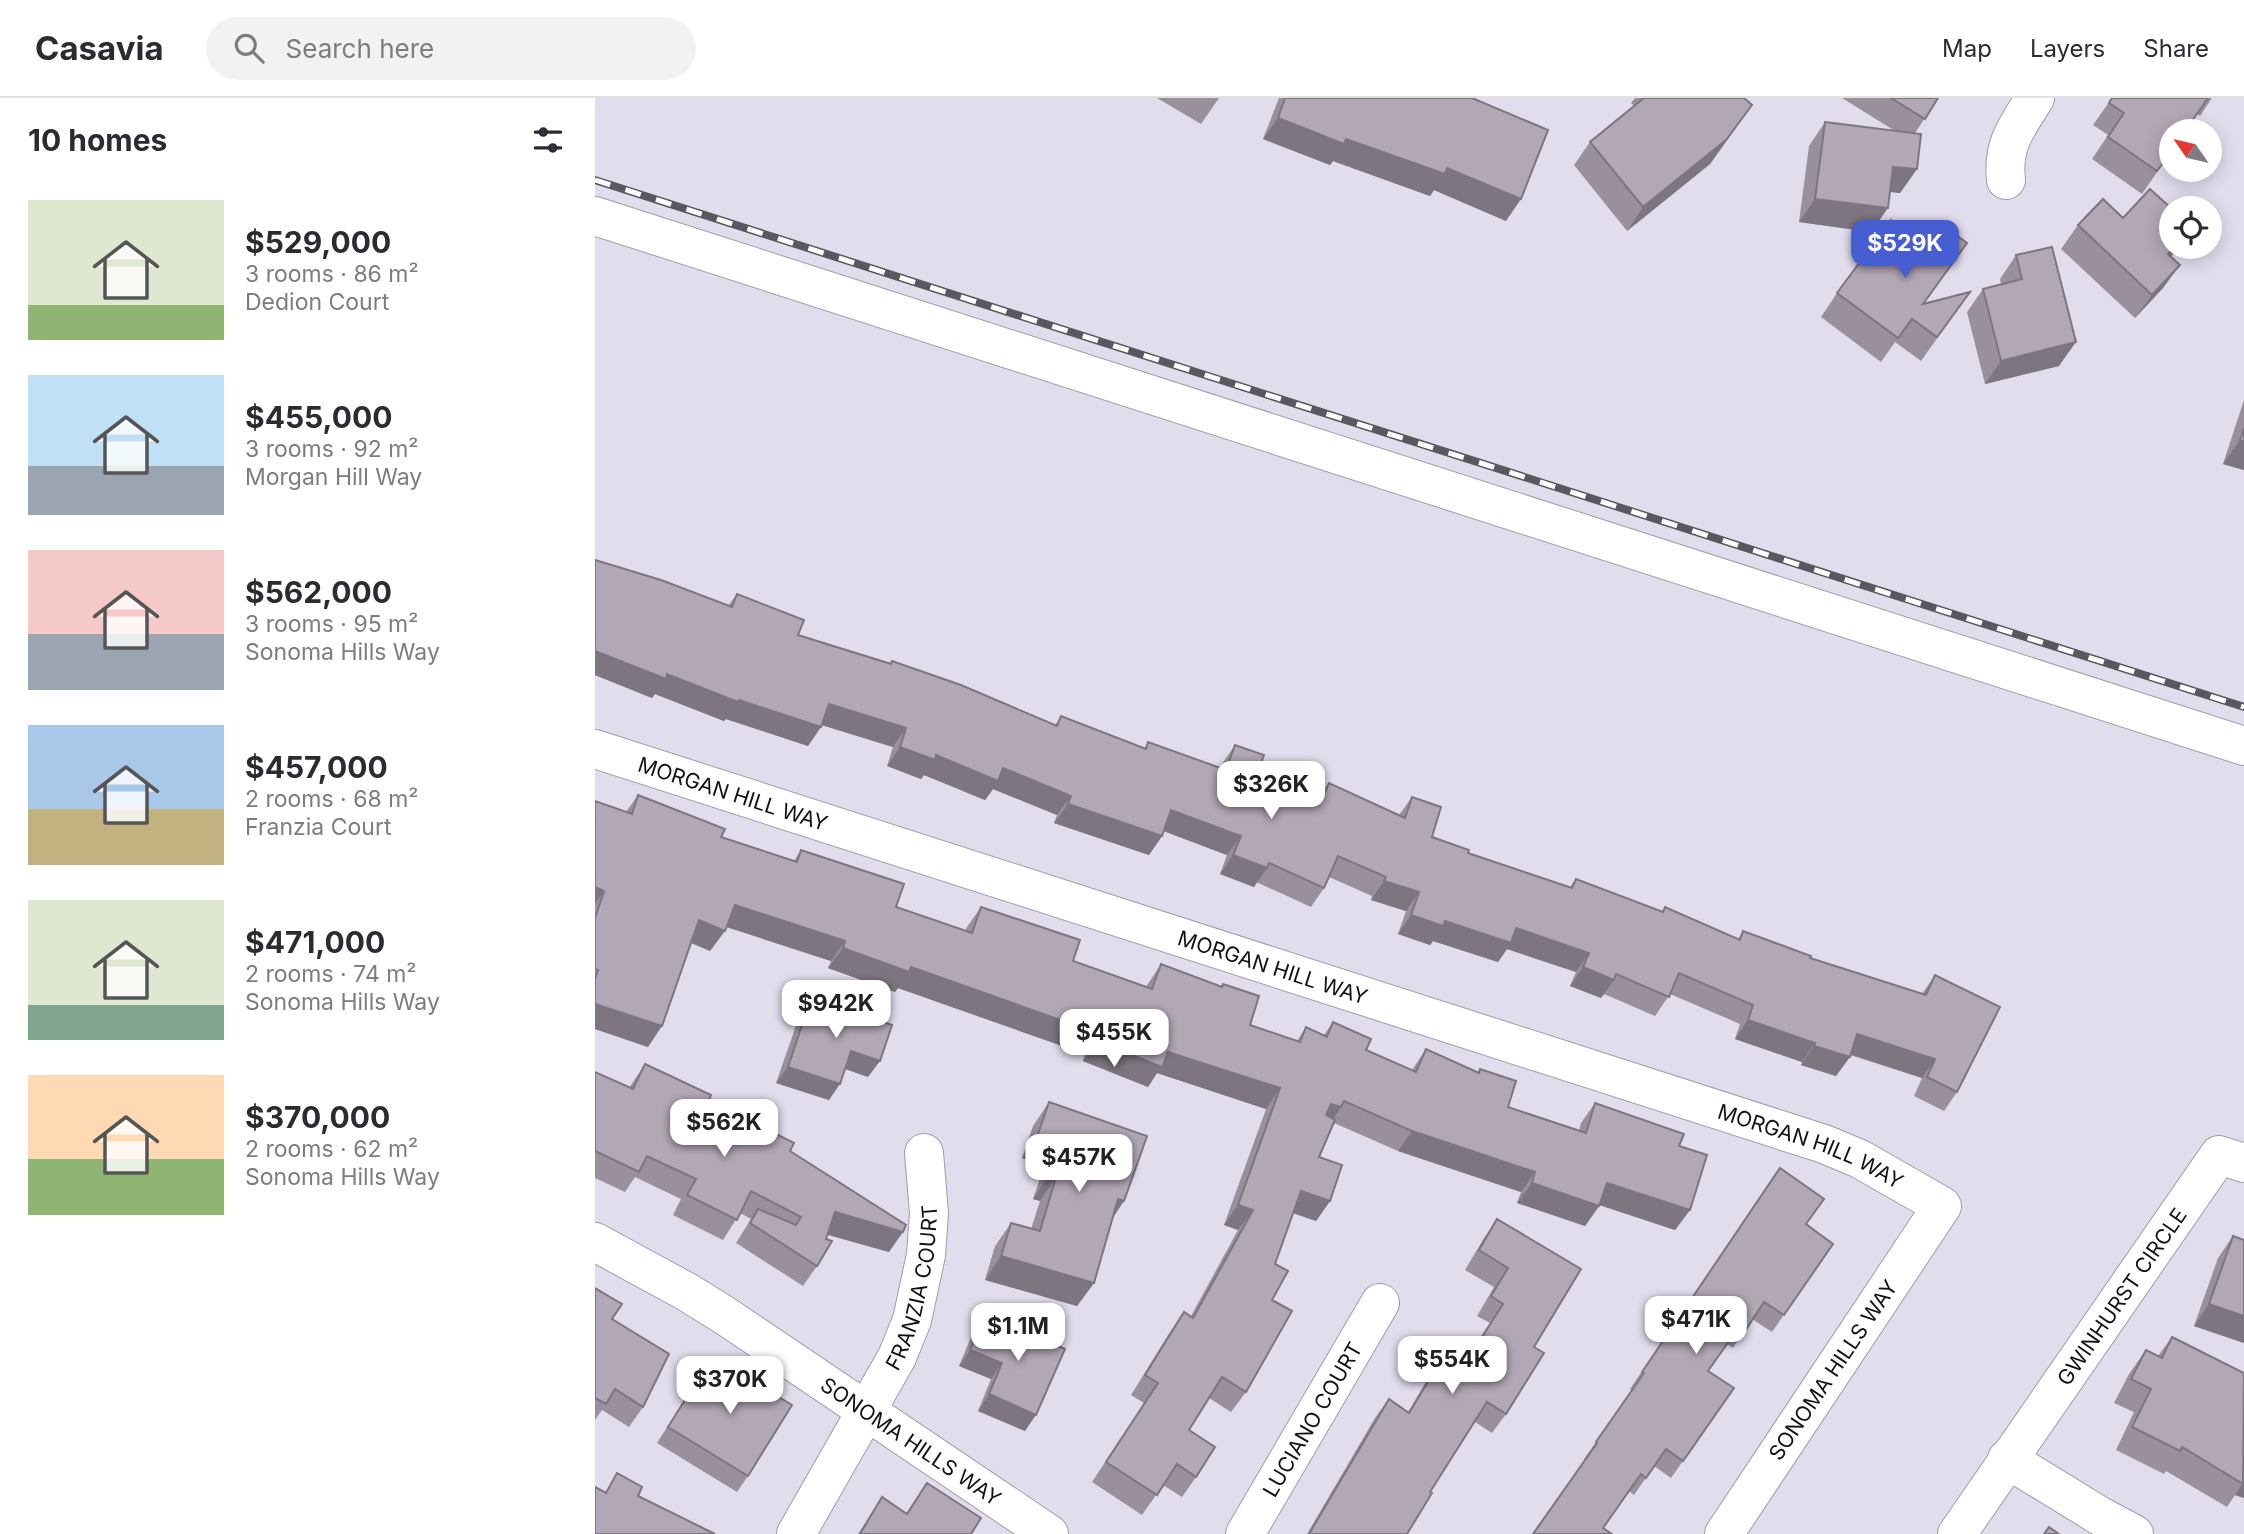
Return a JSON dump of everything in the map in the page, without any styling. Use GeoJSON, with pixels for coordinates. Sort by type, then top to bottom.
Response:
{"type":"FeatureCollection","features":[{"type":"Feature","properties":{"kind":"street"},"geometry":{"type":"LineString","coordinates":[[2006,180],[2008,142],[2035,98]]}},
{"type":"Feature","properties":{"kind":"street"},"geometry":{"type":"LineString","coordinates":[[595,216],[2244,746]]}},
{"type":"Feature","properties":{"kind":"street","name":"MORGAN HILL WAY"},"geometry":{"type":"LineString","coordinates":[[595,749],[1824,1144],[1860,1158],[1942,1206]]}},
{"type":"Feature","properties":{"kind":"street","name":"FRANZIA COURT"},"geometry":{"type":"LineString","coordinates":[[796,1534],[897,1357],[918,1297],[926,1255],[929,1213],[923,1153]]}},
{"type":"Feature","properties":{"kind":"street","name":"GWINHURST CIRCLE"},"geometry":{"type":"LineString","coordinates":[[2007,1460],[2220,1155],[2244,1163]]}},
{"type":"Feature","properties":{"kind":"street","name":"SONOMA HILLS WAY"},"geometry":{"type":"LineString","coordinates":[[1724,1534],[1942,1206]]}},
{"type":"Feature","properties":{"kind":"street","name":"SONOMA HILLS WAY"},"geometry":{"type":"LineString","coordinates":[[595,1242],[725,1315],[1049,1534]]}},
{"type":"Feature","properties":{"kind":"street","name":"LUCIANO COURT"},"geometry":{"type":"LineString","coordinates":[[1245,1534],[1380,1303]]}},
{"type":"Feature","properties":{"kind":"street"},"geometry":{"type":"LineString","coordinates":[[1957,1534],[2007,1460],[2134,1534]]}},
{"type":"Feature","properties":{"kind":"building"},"geometry":{"type":"Polygon","coordinates":[[[1285,98],[1472,98],[1548,130],[1521,199],[1447,168],[1445,174],[1346,139],[1344,144],[1278,118],[1285,98]]]}},
{"type":"Feature","properties":{"kind":"building"},"geometry":{"type":"Polygon","coordinates":[[[1644,98],[1744,98],[1752,105],[1726,140],[1643,207],[1590,142],[1644,98]]]}},
{"type":"Feature","properties":{"kind":"building"},"geometry":{"type":"Polygon","coordinates":[[[1891,98],[1938,98],[1925,119],[1891,98]]]}},
{"type":"Feature","properties":{"kind":"building"},"geometry":{"type":"Polygon","coordinates":[[[2112,98],[2208,98],[2193,119],[2159,119],[2157,171],[2108,137],[2124,113],[2109,103],[2112,98]]]}},
{"type":"Feature","properties":{"kind":"building"},"geometry":{"type":"Polygon","coordinates":[[[1825,122],[1921,134],[1917,169],[1893,167],[1888,208],[1815,199],[1825,122]]]}},
{"type":"Feature","properties":{"kind":"building"},"geometry":{"type":"Polygon","coordinates":[[[2150,189],[2159,197],[2159,259],[2173,259],[2180,265],[2152,295],[2078,225],[2103,199],[2123,218],[2150,189]]]}},
{"type":"Feature","properties":{"kind":"building"},"geometry":{"type":"Polygon","coordinates":[[[1891,220],[1925,246],[1941,224],[1967,243],[1923,304],[1970,292],[1937,337],[1912,319],[1898,338],[1837,293],[1891,220]]]}},
{"type":"Feature","properties":{"kind":"building"},"geometry":{"type":"Polygon","coordinates":[[[2052,247],[2076,342],[2001,361],[1983,289],[2022,279],[2016,255],[2052,247]]]}},
{"type":"Feature","properties":{"kind":"building"},"geometry":{"type":"Polygon","coordinates":[[[595,560],[661,580],[732,607],[737,594],[804,620],[798,635],[891,664],[892,661],[961,685],[1057,726],[1061,716],[1146,749],[1148,742],[1226,770],[1235,745],[1264,755],[1256,776],[1321,801],[1329,783],[1405,818],[1412,797],[1441,807],[1432,837],[1469,850],[1468,853],[1572,888],[1576,879],[1663,912],[1665,907],[1740,940],[1743,931],[1811,956],[1810,958],[1926,995],[1935,975],[2000,1007],[1957,1092],[1927,1077],[1935,1059],[1857,1034],[1850,1057],[1814,1046],[1815,1043],[1748,1020],[1753,1005],[1679,973],[1669,997],[1616,974],[1614,980],[1583,967],[1589,953],[1516,928],[1511,943],[1445,921],[1443,926],[1411,915],[1419,892],[1384,881],[1386,877],[1338,856],[1324,888],[1269,863],[1267,868],[1233,855],[1241,836],[1171,810],[1162,836],[1068,804],[1071,796],[1003,768],[998,781],[936,755],[935,760],[900,747],[906,728],[829,704],[821,727],[739,700],[738,702],[667,674],[666,679],[595,651],[595,560]]]}},
{"type":"Feature","properties":{"kind":"building"},"geometry":{"type":"Polygon","coordinates":[[[638,795],[725,829],[721,837],[797,862],[801,850],[904,884],[896,907],[972,933],[981,907],[1080,940],[1073,961],[1152,989],[1161,964],[1222,987],[1223,984],[1259,996],[1250,1025],[1300,1042],[1306,1027],[1327,1037],[1333,1022],[1371,1039],[1366,1050],[1416,1072],[1426,1049],[1479,1073],[1480,1069],[1516,1081],[1508,1107],[1586,1133],[1595,1103],[1684,1134],[1679,1146],[1707,1155],[1690,1210],[1607,1183],[1599,1206],[1532,1183],[1535,1172],[1412,1131],[1344,1101],[1341,1107],[1331,1104],[1326,1115],[1335,1120],[1319,1157],[1342,1165],[1330,1201],[1301,1191],[1275,1264],[1288,1271],[1272,1300],[1292,1311],[1246,1392],[1222,1377],[1189,1430],[1215,1447],[1196,1477],[1177,1464],[1157,1495],[1106,1462],[1158,1383],[1145,1375],[1184,1312],[1193,1318],[1253,1210],[1238,1205],[1280,1088],[1168,1052],[1162,1067],[1097,1041],[1100,1034],[911,967],[909,972],[843,948],[845,941],[735,905],[725,931],[699,920],[662,1026],[595,1004],[595,979],[598,970],[595,969],[595,918],[604,891],[595,887],[595,801],[632,814],[638,795]]]}},
{"type":"Feature","properties":{"kind":"building"},"geometry":{"type":"Polygon","coordinates":[[[811,998],[892,1025],[880,1061],[851,1051],[840,1084],[788,1067],[811,998]]]}},
{"type":"Feature","properties":{"kind":"building"},"geometry":{"type":"Polygon","coordinates":[[[645,1064],[711,1095],[709,1100],[794,1143],[790,1151],[906,1225],[903,1232],[835,1212],[826,1239],[832,1241],[817,1266],[750,1223],[758,1209],[796,1225],[801,1217],[751,1191],[737,1220],[687,1195],[696,1179],[647,1156],[639,1172],[595,1151],[595,1072],[633,1089],[645,1064]]]}},
{"type":"Feature","properties":{"kind":"building"},"geometry":{"type":"Polygon","coordinates":[[[1049,1102],[1147,1136],[1124,1201],[1118,1199],[1094,1283],[1001,1256],[1011,1223],[1040,1231],[1056,1177],[1049,1175],[1060,1142],[1038,1134],[1049,1102]]]}},
{"type":"Feature","properties":{"kind":"building"},"geometry":{"type":"Polygon","coordinates":[[[1780,1168],[1824,1199],[1806,1224],[1833,1244],[1784,1315],[1764,1302],[1745,1331],[1739,1327],[1708,1371],[1734,1388],[1683,1461],[1666,1449],[1646,1478],[1641,1474],[1603,1528],[1612,1534],[1533,1534],[1597,1443],[1780,1168]]]}},
{"type":"Feature","properties":{"kind":"building"},"geometry":{"type":"Polygon","coordinates":[[[1497,1219],[1581,1269],[1534,1347],[1544,1353],[1506,1414],[1487,1402],[1407,1534],[1309,1534],[1389,1399],[1409,1413],[1454,1339],[1473,1351],[1503,1304],[1491,1296],[1508,1268],[1479,1250],[1497,1219]]]}},
{"type":"Feature","properties":{"kind":"building"},"geometry":{"type":"Polygon","coordinates":[[[2233,1236],[2244,1240],[2244,1316],[2209,1304],[2233,1236]]]}},
{"type":"Feature","properties":{"kind":"building"},"geometry":{"type":"Polygon","coordinates":[[[595,1288],[622,1304],[612,1319],[669,1354],[643,1407],[615,1389],[606,1404],[595,1398],[595,1288]]]}},
{"type":"Feature","properties":{"kind":"building"},"geometry":{"type":"Polygon","coordinates":[[[986,1314],[1065,1349],[1036,1415],[989,1394],[1002,1363],[970,1350],[986,1314]]]}},
{"type":"Feature","properties":{"kind":"building"},"geometry":{"type":"Polygon","coordinates":[[[2172,1337],[2244,1373],[2243,1484],[2182,1447],[2180,1451],[2132,1427],[2151,1389],[2131,1379],[2146,1350],[2162,1358],[2172,1337]]]}},
{"type":"Feature","properties":{"kind":"building"},"geometry":{"type":"Polygon","coordinates":[[[712,1357],[792,1405],[748,1476],[668,1427],[712,1357]]]}},
{"type":"Feature","properties":{"kind":"building"},"geometry":{"type":"Polygon","coordinates":[[[617,1473],[642,1487],[638,1496],[715,1534],[595,1534],[595,1487],[606,1493],[617,1473]]]}},
{"type":"Feature","properties":{"kind":"building"},"geometry":{"type":"Polygon","coordinates":[[[927,1483],[981,1518],[971,1534],[860,1534],[882,1497],[907,1514],[927,1483]]]}},
{"type":"Feature","properties":{"kind":"building"},"geometry":{"type":"Polygon","coordinates":[[[2049,1527],[2059,1534],[2044,1534],[2049,1527]]]}},
{"type":"Feature","properties":{"kind":"railway"},"geometry":{"type":"LineString","coordinates":[[595,180],[2244,707]]}}]}
